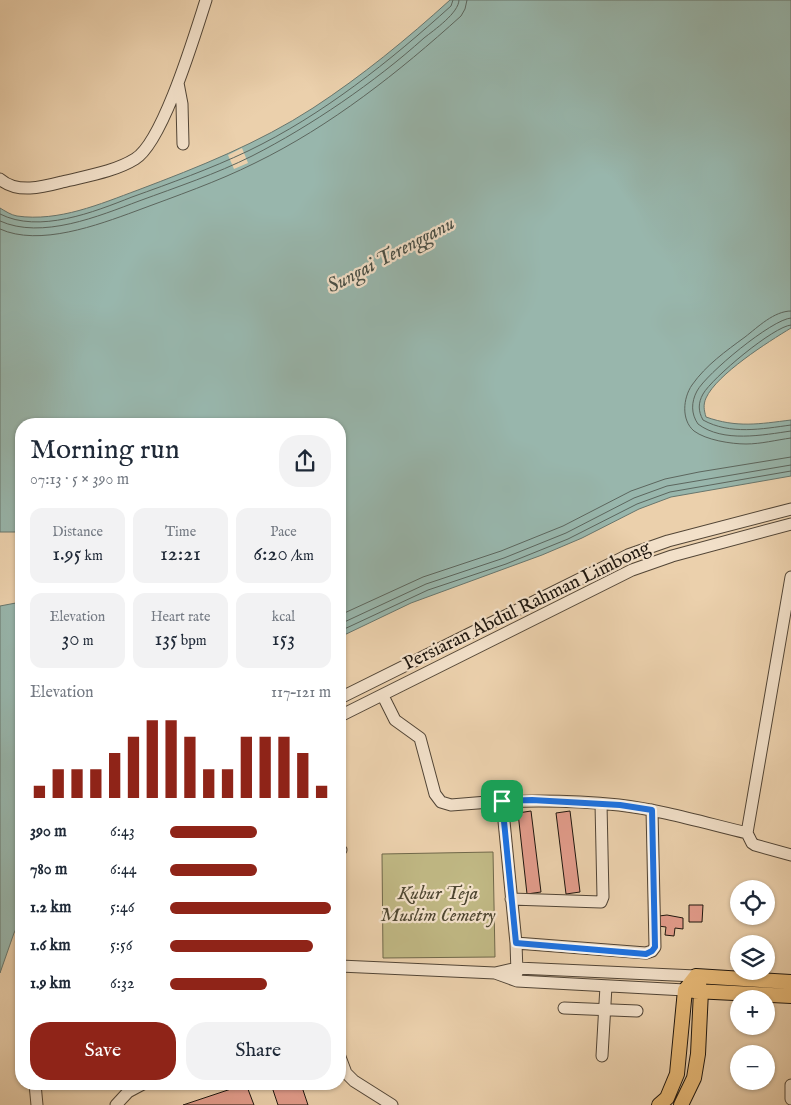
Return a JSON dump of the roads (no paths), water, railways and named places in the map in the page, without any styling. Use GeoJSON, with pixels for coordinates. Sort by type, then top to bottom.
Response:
{"type":"FeatureCollection","features":[{"type":"Feature","properties":{"kind":"main road"},"geometry":{"type":"LineString","coordinates":[[696,976],[791,982]]}},
{"type":"Feature","properties":{"kind":"main road"},"geometry":{"type":"LineString","coordinates":[[659,1105],[667,1098],[677,1074],[685,990],[696,976]]}},
{"type":"Feature","properties":{"kind":"main road"},"geometry":{"type":"LineString","coordinates":[[681,1105],[694,1078],[698,1054],[701,991],[696,976]]}},
{"type":"Feature","properties":{"kind":"main road"},"geometry":{"type":"LineString","coordinates":[[685,990],[791,996]]}},
{"type":"Feature","properties":{"kind":"street"},"geometry":{"type":"LineString","coordinates":[[0,179],[12,186],[27,188],[47,186],[122,166],[137,158],[148,146],[178,83],[206,0]]}},
{"type":"Feature","properties":{"kind":"street"},"geometry":{"type":"LineString","coordinates":[[178,83],[182,104],[183,144]]}},
{"type":"Feature","properties":{"kind":"street","name":"Persiaran Abdul Rahman Limbong"},"geometry":{"type":"LineString","coordinates":[[346,695],[628,555],[668,541],[791,509]]}},
{"type":"Feature","properties":{"kind":"street","name":"Persiaran Abdul Rahman Limbong"},"geometry":{"type":"LineString","coordinates":[[346,713],[632,570],[672,556],[791,524]]}},
{"type":"Feature","properties":{"kind":"street"},"geometry":{"type":"LineString","coordinates":[[791,577],[747,833],[755,845],[791,855]]}},
{"type":"Feature","properties":{"kind":"street"},"geometry":{"type":"LineString","coordinates":[[779,647],[791,650]]}},
{"type":"Feature","properties":{"kind":"street"},"geometry":{"type":"LineString","coordinates":[[383,696],[395,720],[420,738],[434,794],[441,802],[451,804],[502,801],[601,804],[652,810],[747,833]]}},
{"type":"Feature","properties":{"kind":"street"},"geometry":{"type":"LineString","coordinates":[[502,801],[516,943],[517,981]]}},
{"type":"Feature","properties":{"kind":"street"},"geometry":{"type":"LineString","coordinates":[[512,899],[601,902],[603,897],[601,804]]}},
{"type":"Feature","properties":{"kind":"street"},"geometry":{"type":"LineString","coordinates":[[516,943],[646,954],[652,951],[655,947],[652,810]]}},
{"type":"Feature","properties":{"kind":"street"},"geometry":{"type":"LineString","coordinates":[[346,966],[495,973],[517,968],[696,976]]}},
{"type":"Feature","properties":{"kind":"street"},"geometry":{"type":"LineString","coordinates":[[495,973],[517,981],[685,990]]}},
{"type":"Feature","properties":{"kind":"street"},"geometry":{"type":"LineString","coordinates":[[602,1056],[606,986]]}},
{"type":"Feature","properties":{"kind":"street"},"geometry":{"type":"LineString","coordinates":[[564,1008],[637,1011]]}},
{"type":"Feature","properties":{"kind":"street"},"geometry":{"type":"LineString","coordinates":[[346,1073],[354,1081],[392,1105]]}},
{"type":"Feature","properties":{"kind":"street"},"geometry":{"type":"LineString","coordinates":[[791,1085],[791,1099]]}},
{"type":"Feature","properties":{"kind":"street"},"geometry":{"type":"LineString","coordinates":[[36,1090],[37,1105]]}},
{"type":"Feature","properties":{"kind":"street"},"geometry":{"type":"LineString","coordinates":[[116,1105],[132,1090]]}},
{"type":"Feature","properties":{"kind":"water","name":"Sungai Terengganu"},"geometry":{"type":"Polygon","coordinates":[[[450,0],[791,0],[791,328],[744,359],[721,379],[706,398],[704,408],[706,417],[728,423],[758,424],[791,420],[791,476],[671,497],[639,509],[582,538],[542,555],[411,603],[346,634],[346,418],[15,418],[15,532],[0,532],[0,208],[15,215],[33,217],[64,214],[109,201],[228,154],[313,108],[384,57],[450,0]]]}},
{"type":"Feature","properties":{"kind":"water"},"geometry":{"type":"Polygon","coordinates":[[[15,603],[15,931],[0,973],[0,606],[15,603]]]}},
{"type":"Feature","properties":{"kind":"park label","name":"Kubur Teja Muslim Cemetry"},"geometry":{"type":"Point","coordinates":[438,905]}}]}
